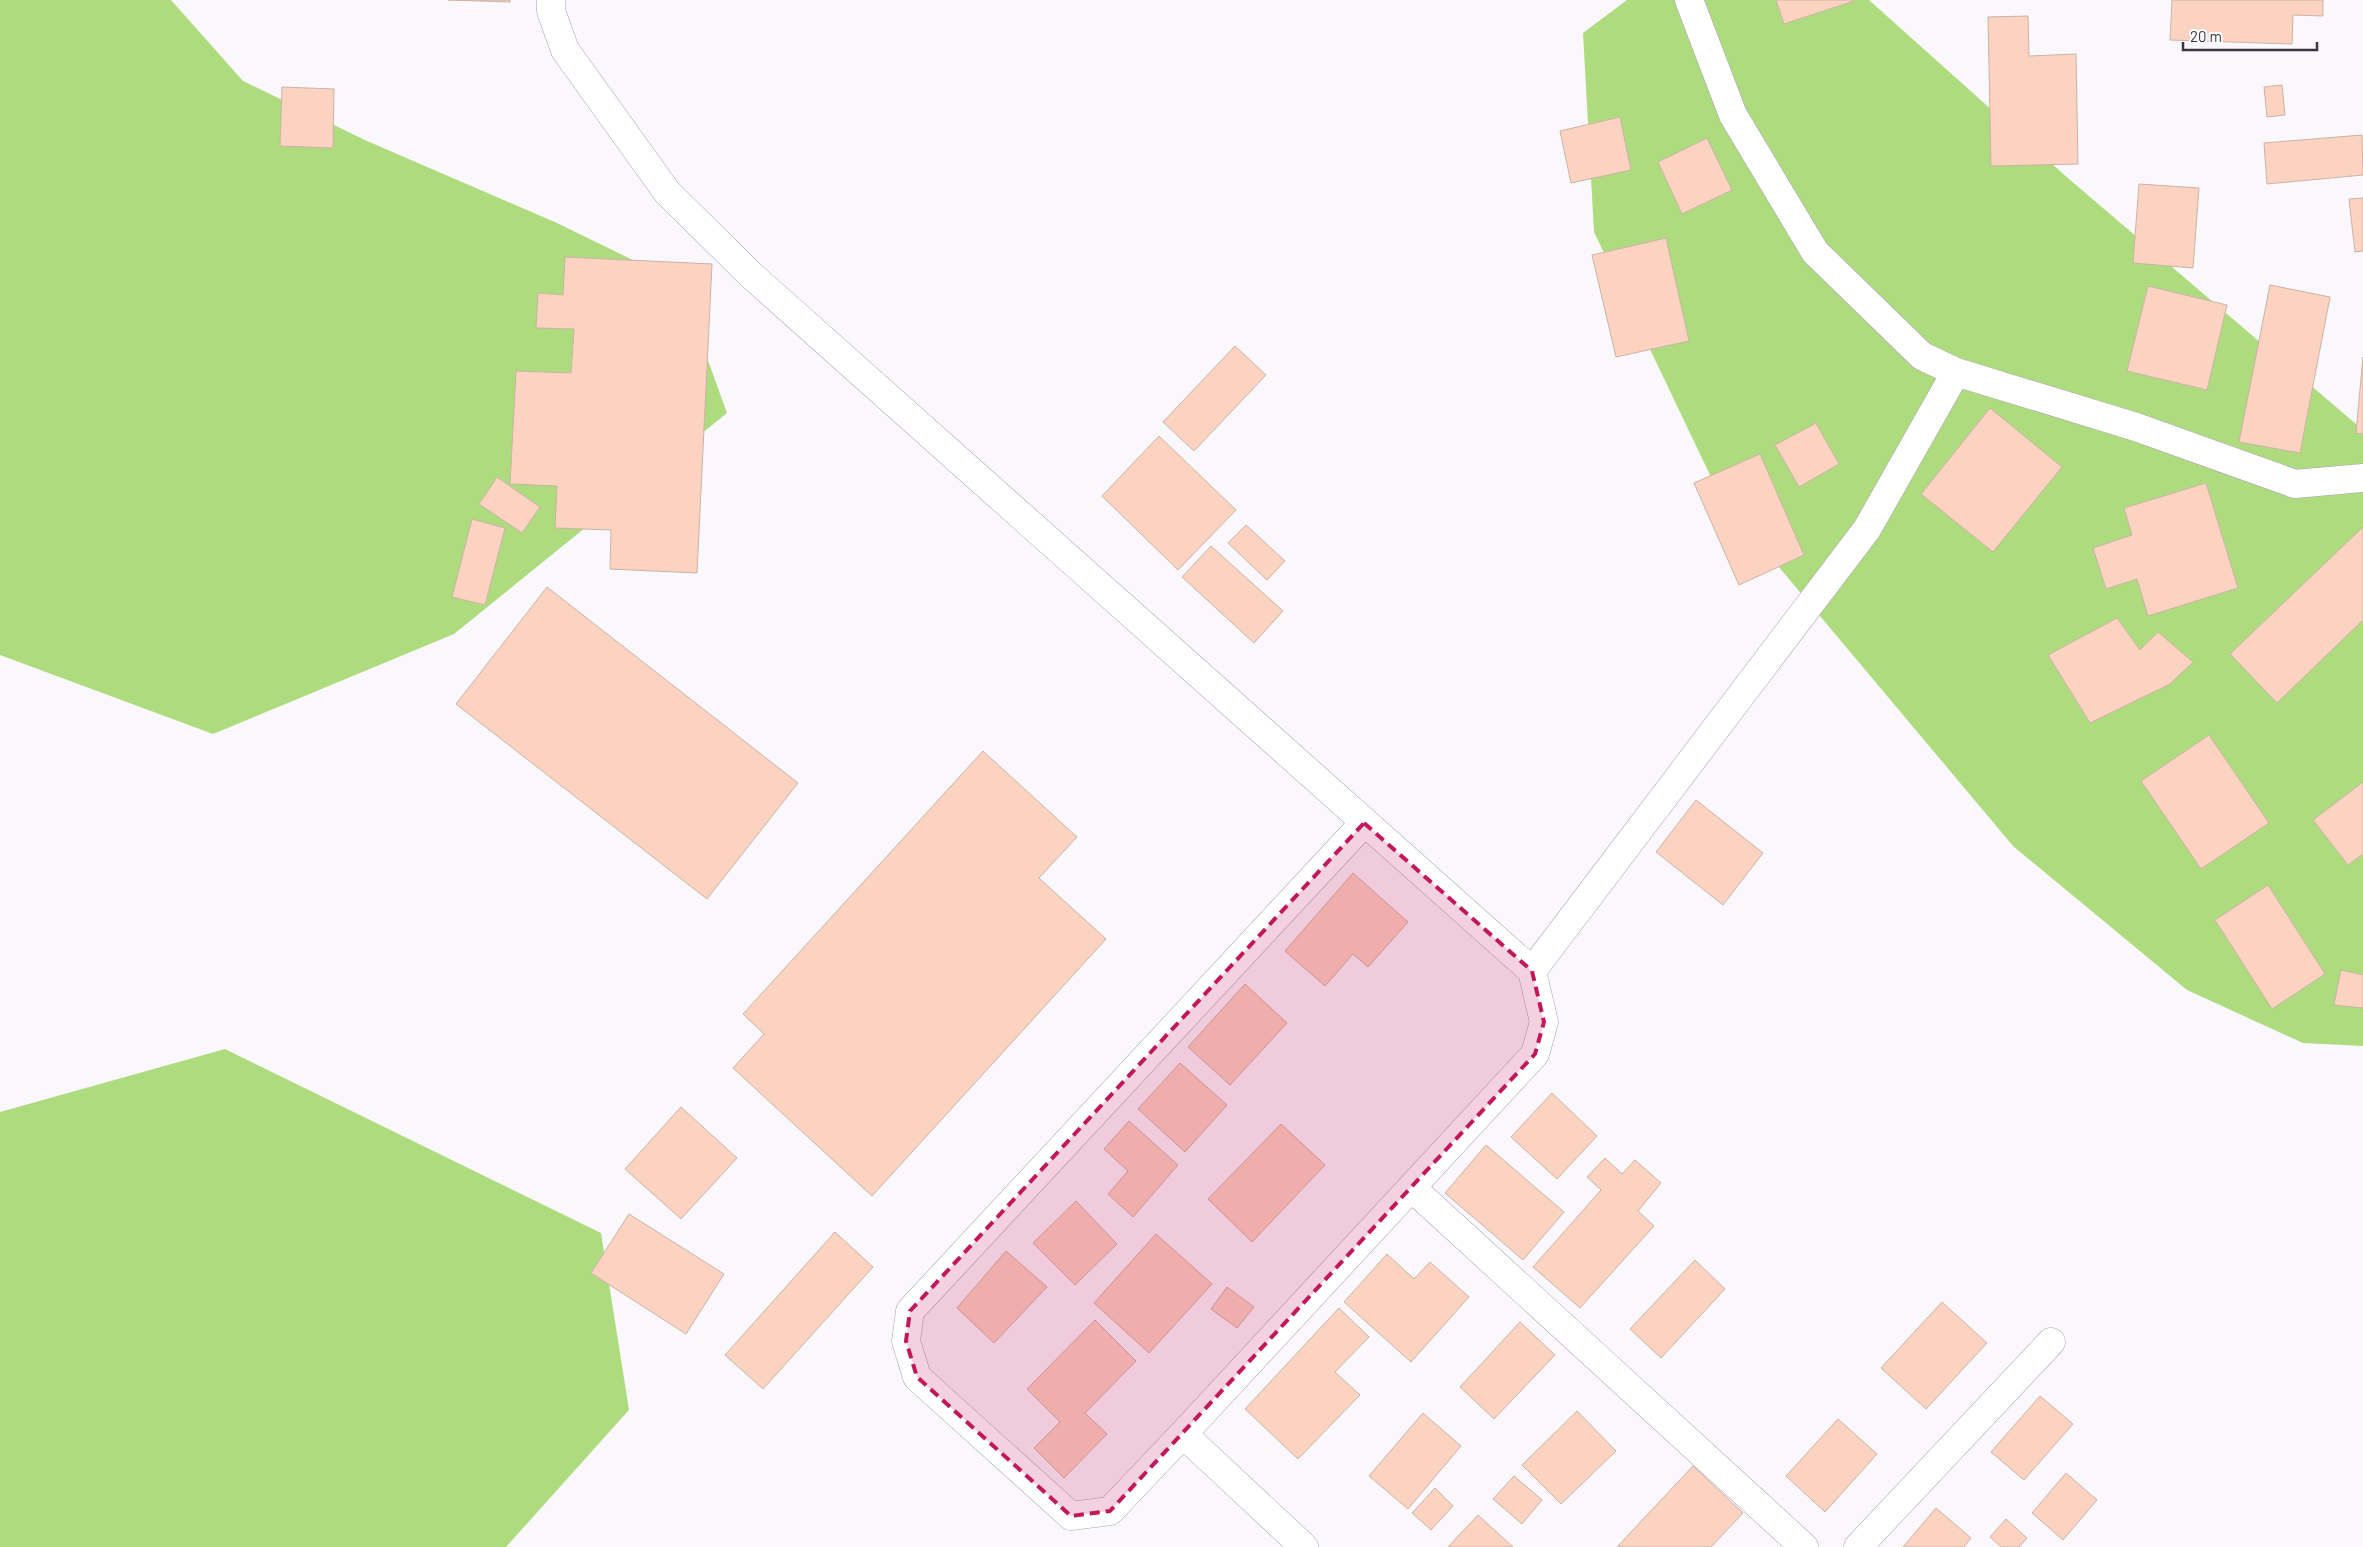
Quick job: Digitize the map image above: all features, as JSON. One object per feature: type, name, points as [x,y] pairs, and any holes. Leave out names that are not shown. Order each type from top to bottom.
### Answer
[{"type":"street","points":[[551,0],[551,10],[565,50],[667,192],[751,275],[1532,971],[1544,1022],[1535,1054],[1110,1511],[1071,1516],[917,1377],[906,1341],[910,1311],[1364,823]]},
{"type":"street","points":[[1689,0],[1733,115],[1815,252],[1922,356],[1956,372],[2136,427],[2295,484],[2363,478]]},
{"type":"street","points":[[1532,971],[1867,529],[1956,372]]},
{"type":"street","points":[[1412,1188],[1804,1547]]},
{"type":"street","points":[[1858,1547],[2050,1342]]},
{"type":"street","points":[[1183,1434],[1304,1547]]},
{"type":"highlighted area","points":[[1364,823],[1532,971],[1544,1022],[1535,1054],[1110,1511],[1071,1516],[917,1377],[906,1341],[910,1311]]},
{"type":"green space","points":[[0,0],[171,0],[243,81],[367,141],[557,223],[680,283],[727,413],[454,634],[213,734],[0,655]]},
{"type":"green space","points":[[1627,0],[1869,0],[2069,179],[2363,430],[2363,1046],[2303,1043],[2187,990],[2013,846],[1721,498],[1594,232],[1583,33]]},
{"type":"green space","points":[[225,1049],[601,1233],[629,1410],[506,1547],[0,1547],[0,1112]]},
{"type":"building","points":[[448,0],[510,0],[510,2]]},
{"type":"building","points":[[1776,0],[1854,0],[1854,1],[1784,24]]},
{"type":"building","points":[[2172,0],[2323,0],[2323,16],[2293,15],[2292,44],[2170,40]]},
{"type":"building","points":[[2028,16],[2029,56],[2076,54],[2078,164],[1991,166],[1988,17]]},
{"type":"building","points":[[2282,85],[2285,115],[2267,117],[2264,87]]},
{"type":"building","points":[[282,87],[334,89],[333,148],[280,146]]},
{"type":"building","points":[[1620,117],[1631,170],[1571,183],[1560,131]]},
{"type":"building","points":[[2362,135],[2363,175],[2267,184],[2264,143]]},
{"type":"building","points":[[1707,138],[1732,190],[1682,214],[1658,162]]},
{"type":"building","points":[[2139,184],[2199,188],[2193,268],[2133,263]]},
{"type":"building","points":[[2363,198],[2363,251],[2355,252],[2349,199]]},
{"type":"building","points":[[1666,238],[1689,341],[1616,357],[1592,255]]},
{"type":"building","points":[[565,257],[712,264],[697,573],[610,569],[611,530],[555,528],[557,486],[510,484],[516,371],[571,373],[574,329],[536,328],[538,293],[563,295]]},
{"type":"building","points":[[2270,285],[2330,297],[2300,453],[2239,442]]},
{"type":"building","points":[[2148,286],[2227,305],[2207,390],[2127,371]]},
{"type":"building","points":[[1235,346],[1266,375],[1194,451],[1163,422]]},
{"type":"building","points":[[2363,357],[2363,434],[2356,433]]},
{"type":"building","points":[[1990,408],[2062,467],[1993,552],[1921,494]]},
{"type":"building","points":[[1816,423],[1839,464],[1799,487],[1775,445]]},
{"type":"building","points":[[1159,436],[1236,510],[1178,570],[1102,496]]},
{"type":"building","points":[[1760,454],[1804,555],[1739,585],[1694,483]]},
{"type":"building","points":[[497,477],[540,507],[522,533],[479,504]]},
{"type":"building","points":[[2206,483],[2238,588],[2148,616],[2137,579],[2106,589],[2093,548],[2132,535],[2124,508]]},
{"type":"building","points":[[472,519],[505,528],[485,605],[452,597]]},
{"type":"building","points":[[1246,525],[1285,561],[1267,580],[1228,543]]},
{"type":"building","points":[[2363,527],[2363,620],[2277,703],[2230,654]]},
{"type":"building","points":[[1211,546],[1283,611],[1254,643],[1182,577]]},
{"type":"building","points":[[547,587],[798,783],[707,899],[456,704]]},
{"type":"building","points":[[2117,618],[2140,650],[2158,632],[2193,662],[2170,684],[2090,723],[2048,655]]},
{"type":"building","points":[[2209,735],[2269,823],[2201,869],[2141,781]]},
{"type":"building","points":[[983,751],[1077,837],[1039,878],[1106,939],[872,1196],[733,1068],[764,1034],[743,1014]]},
{"type":"building","points":[[2363,782],[2363,854],[2348,865],[2313,820]]},
{"type":"building","points":[[1696,800],[1763,853],[1723,905],[1656,852]]},
{"type":"building","points":[[1353,873],[1408,922],[1368,967],[1353,954],[1325,986],[1285,951]]},
{"type":"building","points":[[2268,885],[2325,974],[2272,1009],[2215,920]]},
{"type":"building","points":[[2341,970],[2363,975],[2363,1008],[2334,1005]]},
{"type":"building","points":[[1245,984],[1287,1023],[1230,1085],[1188,1047]]},
{"type":"building","points":[[1180,1063],[1227,1105],[1185,1152],[1138,1109]]},
{"type":"building","points":[[1552,1093],[1597,1136],[1557,1179],[1511,1137]]},
{"type":"building","points":[[681,1107],[737,1158],[681,1219],[625,1169]]},
{"type":"building","points":[[1129,1121],[1178,1165],[1133,1217],[1108,1194],[1128,1171],[1104,1149]]},
{"type":"building","points":[[1281,1124],[1325,1165],[1252,1242],[1208,1199]]},
{"type":"building","points":[[1486,1145],[1564,1212],[1523,1260],[1445,1193]]},
{"type":"building","points":[[1605,1158],[1622,1174],[1635,1160],[1661,1183],[1638,1211],[1654,1226],[1580,1308],[1533,1267],[1601,1190],[1587,1177]]},
{"type":"building","points":[[1076,1201],[1117,1244],[1075,1285],[1033,1243]]},
{"type":"building","points":[[629,1214],[724,1274],[686,1334],[591,1273]]},
{"type":"building","points":[[835,1232],[873,1267],[763,1389],[725,1355]]},
{"type":"building","points":[[1156,1234],[1212,1284],[1149,1353],[1094,1303]]},
{"type":"building","points":[[1006,1251],[1047,1287],[994,1343],[957,1308]]},
{"type":"building","points":[[1387,1254],[1414,1279],[1430,1262],[1469,1297],[1411,1362],[1344,1302]]},
{"type":"building","points":[[1695,1260],[1725,1289],[1661,1358],[1630,1329]]},
{"type":"building","points":[[1227,1287],[1254,1307],[1237,1328],[1211,1309]]},
{"type":"building","points":[[1942,1302],[1987,1343],[1926,1409],[1881,1368]]},
{"type":"building","points":[[1339,1308],[1369,1337],[1335,1372],[1360,1395],[1298,1459],[1245,1409]]},
{"type":"building","points":[[1095,1320],[1136,1361],[1085,1413],[1107,1434],[1064,1478],[1034,1448],[1060,1422],[1027,1389]]},
{"type":"building","points":[[1520,1322],[1555,1355],[1494,1419],[1460,1387]]},
{"type":"building","points":[[2040,1396],[2073,1424],[2024,1480],[1991,1452]]},
{"type":"building","points":[[1577,1411],[1616,1451],[1561,1504],[1522,1465]]},
{"type":"building","points":[[1423,1413],[1461,1446],[1408,1509],[1369,1476]]},
{"type":"building","points":[[1838,1419],[1877,1454],[1825,1512],[1786,1476]]},
{"type":"building","points":[[1693,1466],[1743,1513],[1711,1547],[1617,1547]]},
{"type":"building","points":[[2066,1473],[2097,1500],[2063,1540],[2032,1513]]},
{"type":"building","points":[[1514,1476],[1542,1500],[1522,1524],[1493,1499]]},
{"type":"building","points":[[1435,1488],[1453,1506],[1431,1530],[1412,1513]]},
{"type":"building","points":[[1936,1508],[1971,1538],[1964,1547],[1903,1547]]},
{"type":"building","points":[[1478,1515],[1513,1547],[1448,1547]]},
{"type":"building","points":[[2006,1519],[2027,1538],[2019,1547],[2001,1547],[1990,1537]]}]
